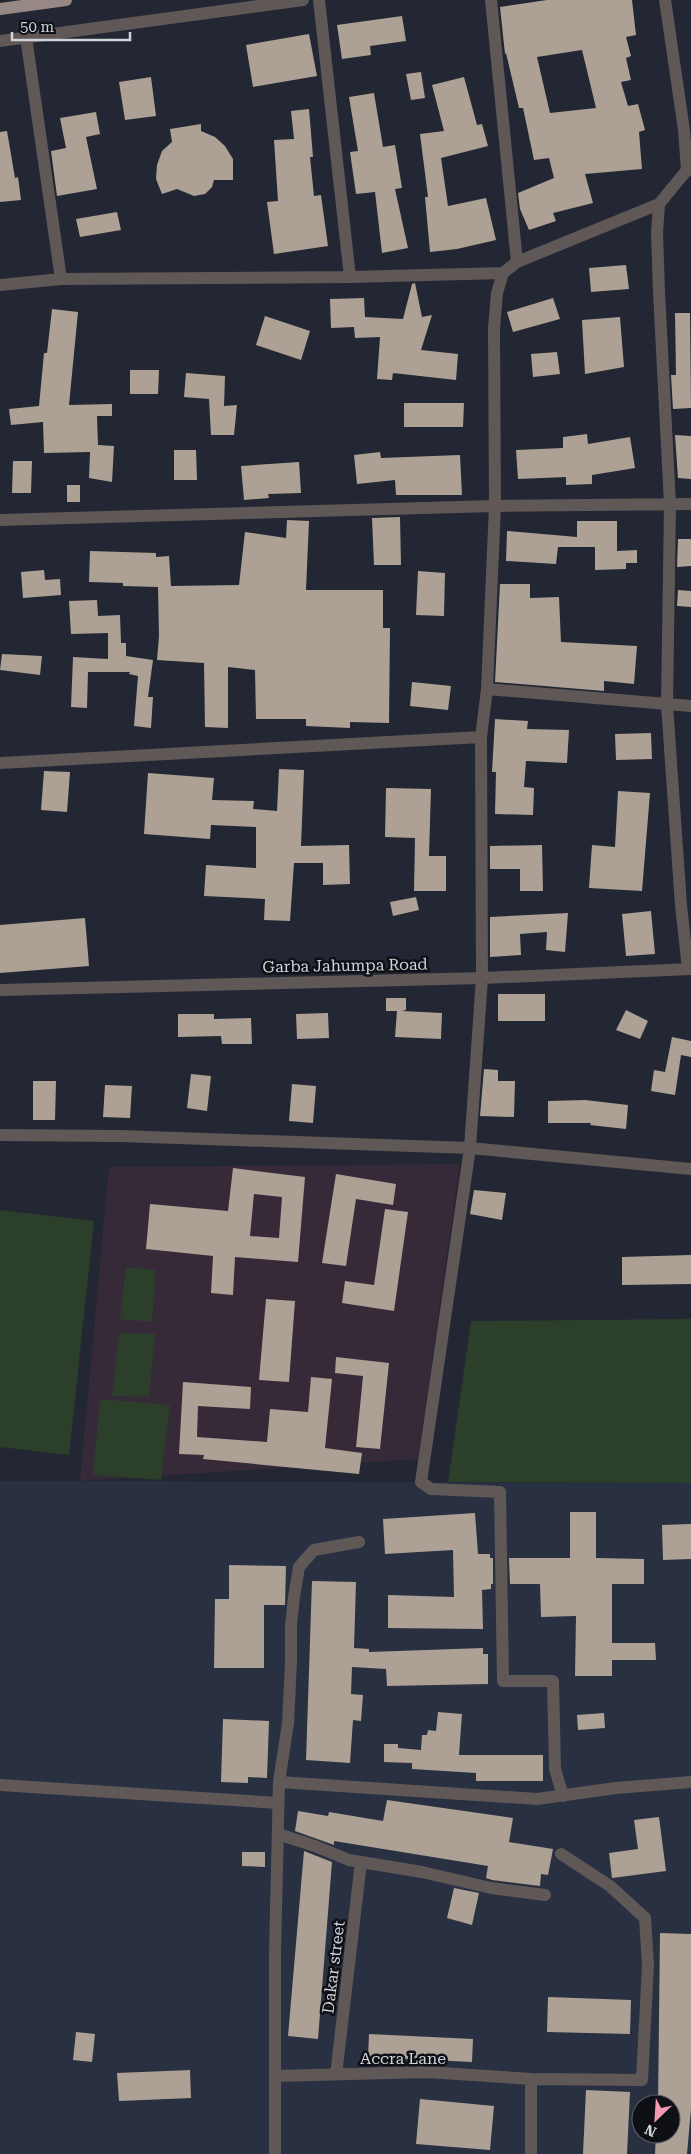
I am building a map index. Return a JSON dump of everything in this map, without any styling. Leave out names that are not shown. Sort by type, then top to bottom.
[{"type":"main road","points":[[0,9],[66,0]]},
{"type":"street","points":[[0,41],[303,0]]},
{"type":"street","points":[[319,0],[350,277]]},
{"type":"street","points":[[491,0],[517,262]]},
{"type":"street","points":[[563,1796],[555,1769],[553,1681],[503,1681],[500,1492],[431,1488],[422,1482],[470,1148],[482,978],[481,737],[487,689],[495,506],[494,329],[497,293],[503,273],[517,262],[659,204],[689,170],[664,0]]},
{"type":"street","points":[[26,37],[60,279]]},
{"type":"street","points":[[659,204],[657,233],[659,292],[670,504],[667,705],[681,905],[689,969]]},
{"type":"street","points":[[0,286],[60,279],[350,277],[503,273]]},
{"type":"street","points":[[0,520],[495,506],[691,504]]},
{"type":"street","points":[[487,689],[691,706]]},
{"type":"street","points":[[0,763],[481,737]]},
{"type":"street","name":"Garba Jahumpa Road","points":[[0,990],[482,978],[689,969]]},
{"type":"street","points":[[0,1135],[129,1136],[470,1148],[691,1169]]},
{"type":"street","points":[[275,2154],[274,1953],[278,1803],[279,1782],[288,1722],[291,1626],[300,1568],[314,1550],[359,1542]]},
{"type":"street","points":[[279,1782],[537,1799],[616,1788],[691,1782]]},
{"type":"street","points":[[0,1785],[278,1803]]},
{"type":"street","points":[[278,1834],[349,1860],[422,1872],[491,1888],[545,1895]]},
{"type":"street","name":"Accra Lane","points":[[275,2076],[427,2072],[531,2078],[642,2080],[648,1965],[645,1918],[610,1886],[561,1854]]},
{"type":"street","name":"Dakar street","points":[[336,2075],[362,1862]]},
{"type":"street","points":[[531,2078],[531,2154]]},
{"type":"shaded area","points":[[460,1164],[418,1459],[80,1481],[109,1167]]},
{"type":"shaded area","points":[[0,1481],[691,1483],[691,2154],[0,2154]]},
{"type":"green space","points":[[0,1210],[94,1221],[69,1455],[0,1447]]},
{"type":"green space","points":[[126,1267],[156,1270],[152,1322],[120,1319]]},
{"type":"green space","points":[[691,1319],[691,1483],[448,1482],[471,1321]]},
{"type":"green space","points":[[119,1333],[155,1334],[149,1397],[112,1396]]},
{"type":"green space","points":[[100,1399],[170,1405],[161,1480],[93,1475]]},
{"type":"building","points":[[547,0],[632,0],[636,35],[626,37],[631,56],[626,58],[631,80],[621,82],[628,106],[638,104],[645,130],[639,132],[642,169],[585,174],[593,203],[553,213],[556,221],[529,230],[520,209],[518,193],[554,178],[549,158],[534,160],[523,108],[519,108],[505,54],[500,7]],"holes":[[[582,50],[596,108],[550,113],[537,57]]]},
{"type":"building","points":[[402,16],[406,41],[370,46],[371,55],[342,59],[337,25]]},
{"type":"building","points":[[309,34],[317,76],[253,87],[246,45]]},
{"type":"building","points":[[421,72],[425,98],[411,100],[406,74]]},
{"type":"building","points":[[151,77],[156,116],[125,120],[119,82]]},
{"type":"building","points":[[464,77],[477,125],[482,124],[488,146],[441,158],[448,206],[486,198],[496,240],[457,249],[430,252],[425,197],[428,197],[420,134],[444,131],[432,85]]},
{"type":"building","points":[[374,93],[383,147],[395,145],[402,188],[395,189],[408,248],[382,253],[375,192],[356,194],[350,152],[358,151],[349,97]]},
{"type":"building","points":[[309,109],[313,157],[310,157],[314,196],[321,195],[328,246],[274,254],[267,202],[278,201],[274,140],[294,139],[291,111]]},
{"type":"building","points":[[96,112],[100,134],[86,137],[97,189],[57,196],[51,151],[66,148],[60,118]]},
{"type":"building","points":[[201,124],[201,131],[215,137],[225,146],[233,159],[233,180],[214,180],[212,187],[205,194],[194,196],[177,189],[162,194],[156,179],[157,165],[162,151],[172,142],[170,129]]},
{"type":"building","points":[[7,131],[15,178],[18,177],[21,200],[0,202],[0,132]]},
{"type":"building","points":[[117,212],[121,230],[80,237],[76,219]]},
{"type":"building","points":[[626,265],[629,289],[591,292],[589,268]]},
{"type":"building","points":[[415,283],[422,317],[432,315],[421,350],[458,354],[456,380],[393,373],[392,380],[377,379],[380,337],[355,338],[354,327],[331,328],[330,299],[364,298],[365,317],[403,319],[412,284]]},
{"type":"building","points":[[553,298],[560,319],[513,332],[507,312]]},
{"type":"building","points":[[52,309],[78,312],[69,405],[112,404],[112,416],[97,416],[98,445],[114,446],[112,482],[89,478],[90,452],[44,453],[43,422],[11,425],[9,409],[39,406],[44,353],[47,353]]},
{"type":"building","points":[[675,313],[690,313],[691,408],[673,409],[671,375],[676,375]]},
{"type":"building","points":[[265,316],[310,331],[301,360],[256,345]]},
{"type":"building","points":[[620,317],[624,367],[585,374],[582,320]]},
{"type":"building","points":[[557,352],[560,374],[533,377],[531,354]]},
{"type":"building","points":[[130,370],[159,370],[158,394],[130,394]]},
{"type":"building","points":[[186,373],[225,376],[224,406],[237,405],[234,435],[211,435],[209,399],[184,397]]},
{"type":"building","points":[[404,403],[464,403],[463,427],[404,427]]},
{"type":"building","points":[[587,434],[588,444],[630,437],[635,468],[592,475],[592,484],[566,485],[566,477],[518,479],[516,450],[563,448],[563,437]]},
{"type":"building","points":[[675,435],[691,436],[691,479],[678,478]]},
{"type":"building","points":[[174,450],[196,450],[197,480],[174,480]]},
{"type":"building","points":[[380,452],[381,458],[460,455],[462,495],[396,495],[395,480],[357,484],[354,455]]},
{"type":"building","points":[[13,461],[32,461],[31,493],[12,493]]},
{"type":"building","points":[[299,462],[301,493],[268,494],[269,498],[244,500],[241,466]]},
{"type":"building","points":[[67,485],[80,485],[80,502],[67,502]]},
{"type":"building","points":[[400,517],[401,565],[374,565],[372,518]]},
{"type":"building","points":[[287,520],[309,521],[306,590],[383,590],[383,628],[390,628],[389,723],[350,722],[350,728],[306,726],[306,719],[256,719],[255,670],[228,667],[228,728],[205,727],[204,663],[157,660],[159,636],[158,587],[123,586],[123,583],[89,582],[90,551],[156,553],[156,557],[169,556],[171,586],[239,585],[245,532],[286,538]]},
{"type":"building","points":[[577,521],[617,521],[617,551],[637,550],[637,563],[626,563],[626,569],[595,570],[595,547],[558,547],[556,564],[506,561],[507,531],[577,537]]},
{"type":"building","points":[[678,539],[691,539],[691,566],[677,567]]},
{"type":"building","points":[[44,570],[45,580],[60,579],[61,595],[23,598],[21,572]]},
{"type":"building","points":[[418,571],[445,573],[444,616],[416,615]]},
{"type":"building","points":[[500,584],[530,584],[530,598],[559,597],[561,642],[637,646],[634,684],[604,681],[604,691],[495,682]]},
{"type":"building","points":[[678,590],[691,591],[691,607],[677,606]]},
{"type":"building","points":[[97,600],[98,616],[120,615],[121,643],[126,643],[126,656],[153,660],[148,697],[153,697],[151,728],[134,726],[138,676],[129,674],[130,672],[88,672],[87,708],[71,707],[73,657],[108,659],[108,633],[71,634],[69,601]]},
{"type":"building","points":[[2,654],[42,656],[40,675],[0,670]]},
{"type":"building","points":[[412,682],[451,686],[448,710],[410,706]]},
{"type":"building","points":[[495,719],[528,721],[527,729],[569,730],[567,763],[526,761],[524,787],[534,788],[533,815],[495,814],[496,772],[492,772]]},
{"type":"building","points":[[651,733],[652,759],[616,760],[615,734]]},
{"type":"building","points":[[279,769],[304,770],[301,846],[349,845],[350,884],[323,885],[323,863],[294,863],[290,921],[264,920],[265,899],[204,896],[206,865],[256,868],[256,827],[211,825],[210,839],[144,834],[148,773],[214,778],[212,800],[254,801],[253,809],[277,811]]},
{"type":"building","points":[[44,771],[70,772],[67,812],[41,810]]},
{"type":"building","points":[[386,788],[431,789],[429,856],[446,856],[446,891],[414,891],[415,838],[385,837]]},
{"type":"building","points":[[618,791],[650,793],[642,891],[589,888],[592,845],[615,847]]},
{"type":"building","points":[[542,845],[543,891],[520,891],[520,869],[490,869],[490,846]]},
{"type":"building","points":[[416,897],[419,910],[393,916],[390,902]]},
{"type":"building","points":[[651,911],[655,954],[626,956],[622,914]]},
{"type":"building","points":[[568,913],[565,952],[546,950],[547,932],[520,934],[521,955],[490,957],[490,917]]},
{"type":"building","points":[[85,918],[89,966],[0,973],[0,925]]},
{"type":"building","points":[[498,994],[545,994],[545,1021],[498,1021]]},
{"type":"building","points":[[386,998],[406,998],[406,1010],[402,1011],[442,1013],[441,1039],[395,1037],[397,1011],[386,1011]]},
{"type":"building","points":[[626,1010],[648,1021],[640,1039],[616,1030]]},
{"type":"building","points":[[328,1013],[329,1038],[297,1039],[296,1014]]},
{"type":"building","points":[[178,1014],[214,1014],[214,1019],[251,1018],[252,1044],[222,1044],[221,1036],[178,1037]]},
{"type":"building","points":[[672,1037],[691,1041],[691,1057],[681,1055],[675,1095],[651,1091],[654,1070],[665,1072]]},
{"type":"building","points":[[484,1069],[498,1070],[498,1081],[515,1081],[514,1117],[480,1116]]},
{"type":"building","points":[[191,1074],[211,1076],[207,1111],[187,1108]]},
{"type":"building","points":[[33,1081],[56,1081],[55,1120],[33,1120]]},
{"type":"building","points":[[292,1084],[316,1086],[313,1123],[289,1121]]},
{"type":"building","points":[[105,1085],[132,1086],[130,1118],[103,1117]]},
{"type":"building","points":[[585,1100],[628,1105],[626,1129],[590,1125],[591,1123],[548,1123],[548,1101]]},
{"type":"building","points":[[233,1168],[305,1177],[298,1262],[235,1257],[233,1295],[211,1293],[213,1256],[146,1249],[150,1204],[228,1211]],"holes":[[[254,1194],[282,1197],[279,1238],[250,1236]]]},
{"type":"building","points":[[336,1174],[396,1184],[393,1205],[356,1199],[346,1266],[322,1263]]},
{"type":"building","points":[[474,1190],[506,1193],[502,1220],[470,1214]]},
{"type":"building","points":[[385,1209],[408,1212],[394,1311],[342,1303],[345,1281],[374,1285]]},
{"type":"building","points":[[691,1255],[691,1284],[622,1285],[622,1257]]},
{"type":"building","points":[[266,1299],[295,1301],[289,1382],[259,1380]]},
{"type":"building","points":[[336,1357],[389,1363],[380,1449],[356,1447],[363,1376],[335,1373]]},
{"type":"building","points":[[311,1377],[332,1379],[325,1448],[362,1453],[359,1474],[203,1459],[204,1455],[179,1454],[183,1382],[251,1387],[250,1409],[198,1406],[197,1437],[267,1442],[270,1409],[308,1412]]},
{"type":"building","points":[[570,1512],[596,1512],[596,1558],[644,1559],[644,1584],[612,1584],[612,1643],[655,1643],[656,1660],[612,1660],[612,1676],[575,1676],[576,1616],[541,1617],[540,1584],[510,1584],[509,1558],[570,1558]]},
{"type":"building","points":[[475,1513],[478,1554],[490,1554],[490,1558],[493,1558],[493,1584],[491,1584],[491,1589],[482,1590],[483,1629],[388,1628],[388,1595],[454,1597],[453,1550],[385,1554],[383,1519]]},
{"type":"building","points":[[691,1524],[691,1559],[663,1560],[662,1525]]},
{"type":"building","points":[[229,1565],[286,1566],[285,1605],[264,1605],[264,1668],[214,1668],[215,1599],[229,1599]]},
{"type":"building","points":[[312,1581],[356,1582],[354,1648],[369,1649],[369,1652],[483,1648],[483,1654],[488,1654],[488,1684],[387,1686],[386,1669],[352,1667],[351,1694],[363,1695],[361,1721],[353,1720],[350,1763],[306,1760]]},
{"type":"building","points":[[438,1712],[462,1714],[459,1755],[543,1755],[543,1781],[476,1781],[476,1773],[412,1769],[412,1763],[384,1762],[384,1744],[398,1744],[398,1748],[421,1750],[422,1735],[427,1735],[428,1730],[436,1731]]},
{"type":"building","points":[[604,1713],[605,1728],[578,1730],[577,1715]]},
{"type":"building","points":[[223,1719],[269,1721],[267,1778],[248,1777],[248,1783],[221,1782]]},
{"type":"building","points":[[387,1800],[513,1818],[509,1842],[553,1849],[548,1875],[541,1874],[540,1886],[492,1880],[486,1878],[488,1866],[334,1841],[334,1845],[295,1831],[298,1811],[328,1816],[329,1812],[383,1821]]},
{"type":"building","points":[[659,1817],[666,1871],[612,1878],[609,1853],[638,1849],[634,1820]]},
{"type":"building","points":[[304,1851],[332,1862],[318,2039],[288,2036]]},
{"type":"building","points":[[242,1852],[265,1852],[265,1867],[242,1866]]},
{"type":"building","points":[[454,1888],[479,1893],[472,1925],[447,1918]]},
{"type":"building","points":[[660,1933],[691,1934],[691,2109],[687,2154],[655,2154],[656,2144],[681,2144],[681,2094],[658,2094]]},
{"type":"building","points":[[548,1997],[631,2000],[630,2034],[547,2032]]},
{"type":"building","points":[[76,2032],[95,2034],[92,2062],[73,2060]]},
{"type":"building","points":[[369,2034],[473,2039],[472,2062],[368,2057]]},
{"type":"building","points":[[190,2070],[191,2098],[119,2101],[117,2073]]},
{"type":"building","points":[[586,2090],[630,2092],[627,2154],[583,2154]]},
{"type":"building","points":[[420,2099],[494,2106],[490,2150],[416,2144]]}]
